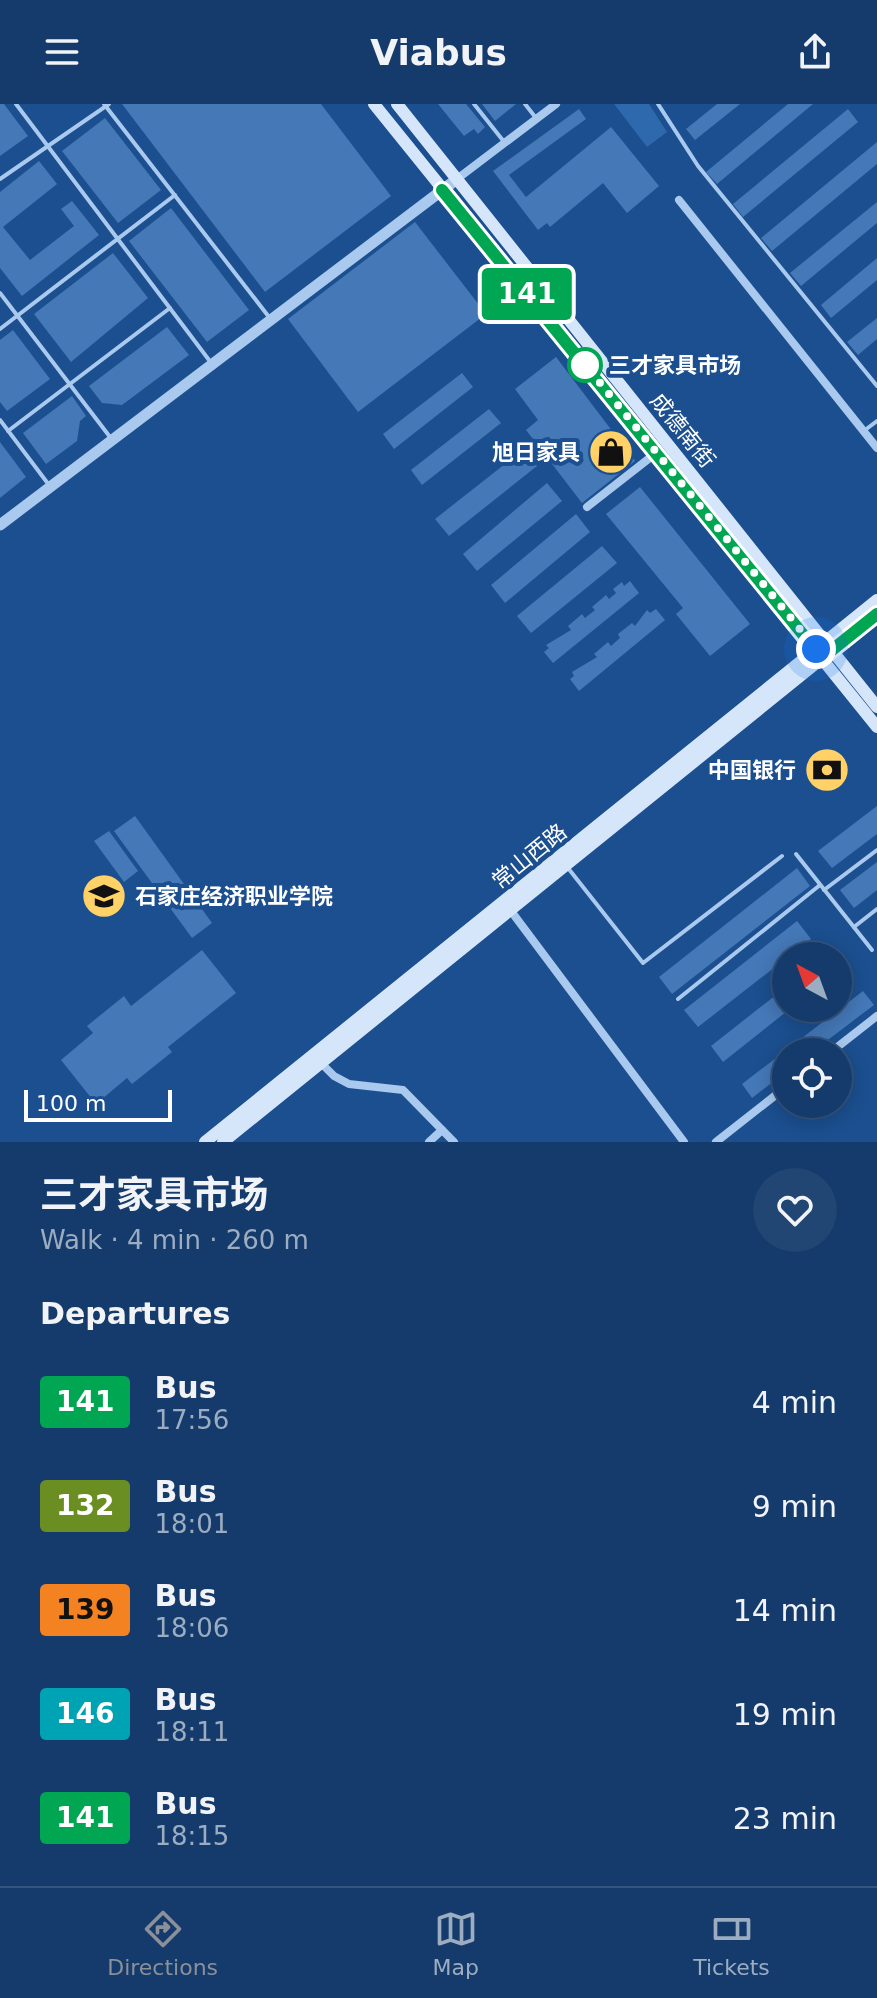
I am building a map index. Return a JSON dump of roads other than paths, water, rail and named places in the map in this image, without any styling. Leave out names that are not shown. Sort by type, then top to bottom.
[{"type":"main road","name":"成德南街","points":[[374,104],[656,453],[824,650],[877,707]]},
{"type":"main road","name":"成德南街","points":[[397,104],[824,650],[877,727]]},
{"type":"main road","name":"常山西路","points":[[223,1142],[566,866],[824,650],[877,600]]},
{"type":"main road","name":"常山西路","points":[[205,1142],[824,650],[877,614]]},
{"type":"street","points":[[0,525],[556,104]]},
{"type":"street","points":[[679,200],[877,448]]},
{"type":"street","points":[[587,507],[656,453]]},
{"type":"street","points":[[511,911],[684,1142]]},
{"type":"street","points":[[849,1038],[877,1016]]},
{"type":"street","points":[[321,1063],[334,1076],[349,1084],[403,1090],[454,1142]]},
{"type":"street","points":[[716,1142],[772,1098]]},
{"type":"street","points":[[429,1142],[442,1130]]},
{"type":"lane","points":[[16,104],[212,364]]},
{"type":"lane","points":[[474,104],[505,143]]},
{"type":"lane","points":[[525,104],[537,118]]},
{"type":"lane","points":[[658,104],[698,166],[877,386]]},
{"type":"lane","points":[[0,179],[106,105],[271,320]]},
{"type":"lane","points":[[0,329],[175,195]]},
{"type":"lane","points":[[0,293],[112,440]]},
{"type":"lane","points":[[8,431],[170,308]]},
{"type":"lane","points":[[0,420],[50,487]]},
{"type":"lane","points":[[863,431],[877,421]]},
{"type":"lane","points":[[678,999],[822,887],[877,850]]},
{"type":"lane","points":[[796,854],[872,950]]},
{"type":"lane","points":[[566,866],[643,963],[782,856]]},
{"type":"lane","points":[[853,927],[877,909]]},
{"type":"place","name":"三才家具市场","points":[[585,365]]},
{"type":"place","name":"旭日家具","points":[[611,452]]},
{"type":"place","name":"中国银行","points":[[827,770]]},
{"type":"place","name":"石家庄经济职业学院","points":[[104,896]]}]
